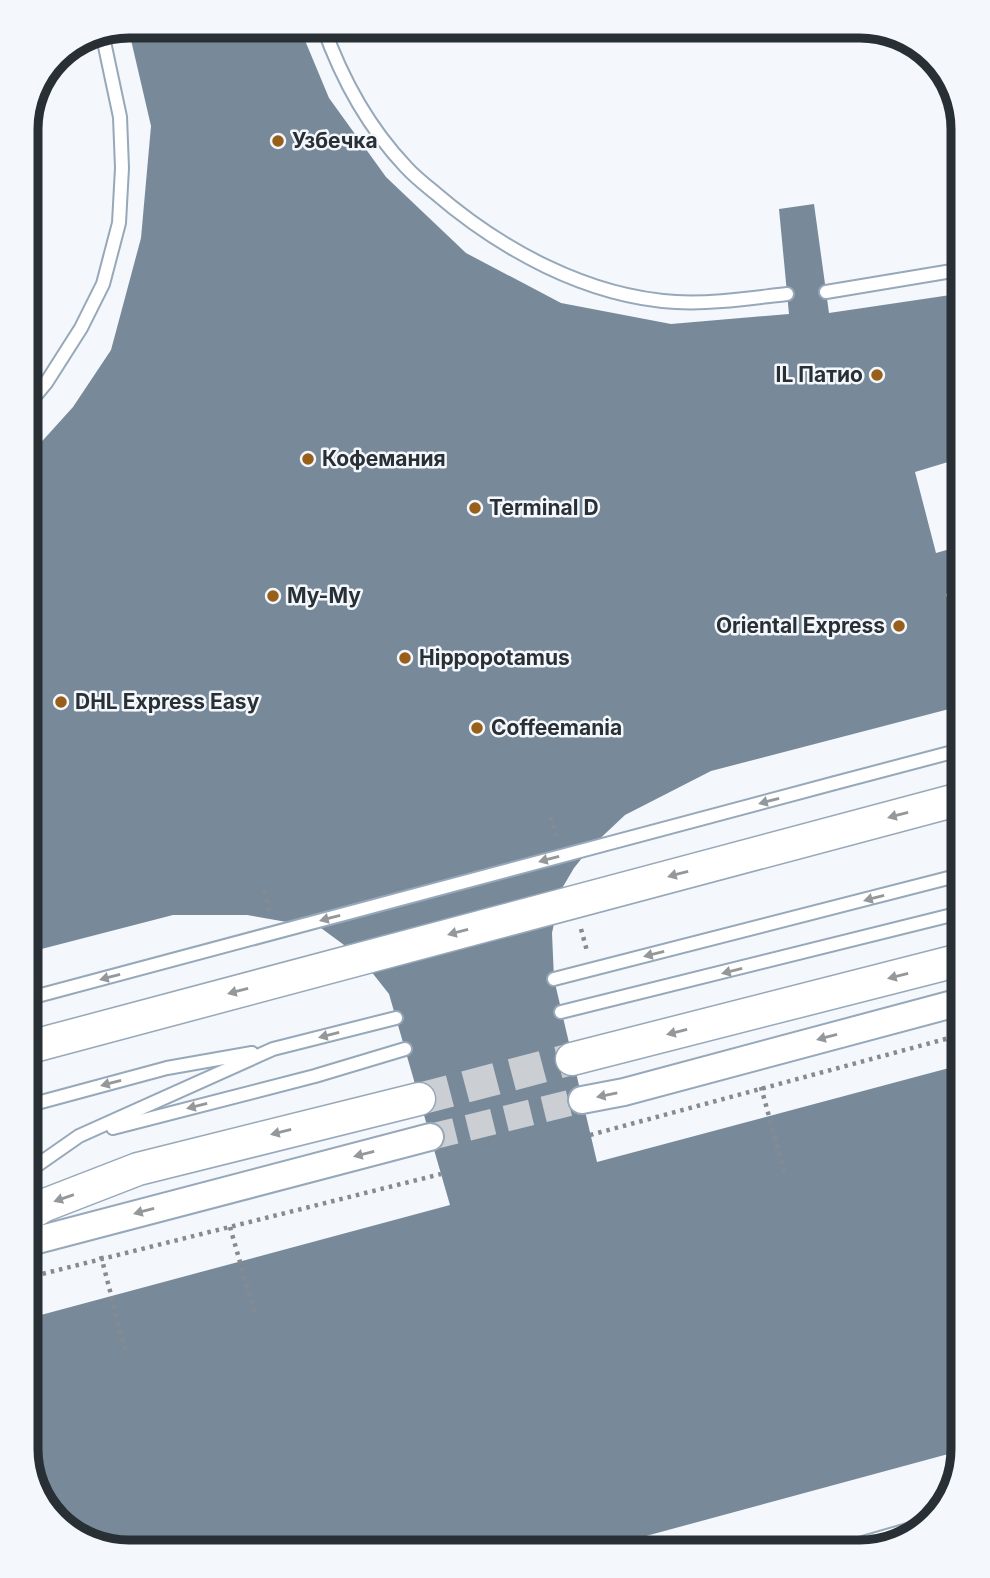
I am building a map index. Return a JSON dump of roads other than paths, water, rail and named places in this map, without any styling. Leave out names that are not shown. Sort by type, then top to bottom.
[{"type":"street","points":[[39,1045],[951,801]]},
{"type":"street","points":[[572,1059],[951,962]]},
{"type":"street","points":[[582,1100],[624,1092],[951,1004]]},
{"type":"street","points":[[39,1208],[138,1169],[419,1099]]},
{"type":"street","points":[[39,1240],[430,1137]]},
{"type":"lane","points":[[329,39],[353,94],[380,137],[407,169],[457,212],[496,238],[570,277],[613,292],[676,302],[725,301],[787,294]]},
{"type":"lane","points":[[39,391],[81,328],[103,284],[119,223],[122,168],[120,117],[104,42]]},
{"type":"lane","points":[[827,292],[951,270]]},
{"type":"lane","points":[[39,996],[951,752]]},
{"type":"lane","points":[[554,979],[951,877]]},
{"type":"lane","points":[[561,1012],[951,915]]},
{"type":"lane","points":[[39,1103],[167,1069],[274,1049],[396,1018]]},
{"type":"lane","points":[[39,1164],[79,1136],[274,1049]]},
{"type":"lane","points":[[79,1136],[314,1076],[405,1049]]},
{"type":"tunnel","points":[[419,1099],[572,1059]]},
{"type":"tunnel","points":[[430,1137],[582,1100]]},
{"type":"place","name":"Узбечка","points":[[278,141]]},
{"type":"place","name":"IL Патио","points":[[877,375]]},
{"type":"place","name":"Кофемания","points":[[308,459]]},
{"type":"place","name":"Terminal D","points":[[475,508]]},
{"type":"place","name":"Му-Му","points":[[273,596]]},
{"type":"place","name":"Oriental Express","points":[[899,626]]},
{"type":"place","name":"Hippopotamus","points":[[405,658]]},
{"type":"place","name":"DHL Express Easy","points":[[61,702]]},
{"type":"place","name":"Coffeemania","points":[[477,728]]}]
